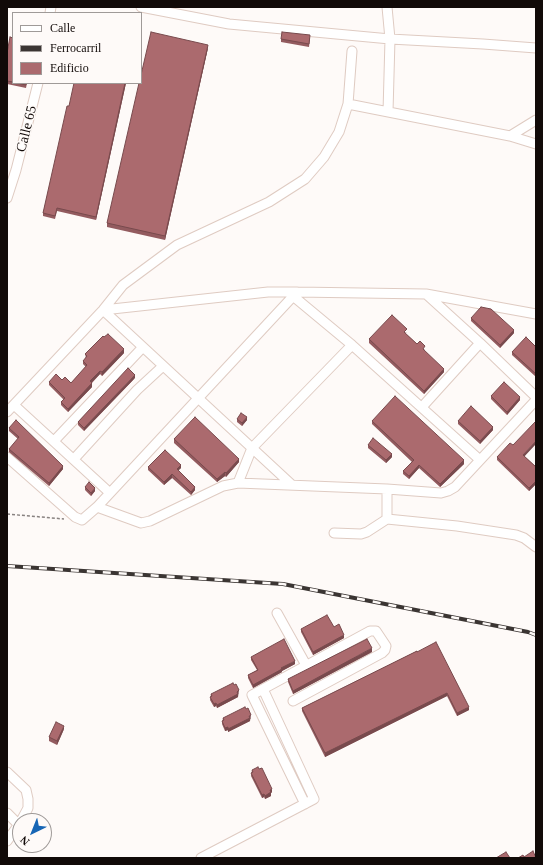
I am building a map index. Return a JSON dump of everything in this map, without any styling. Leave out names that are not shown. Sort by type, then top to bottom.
[{"type":"street","points":[[141,7],[229,24],[390,39],[536,48]]},
{"type":"street","points":[[387,7],[390,39],[388,112]]},
{"type":"street","points":[[7,412],[103,310],[123,285],[177,244],[268,202],[305,179],[324,157],[339,132],[348,104],[352,51]]},
{"type":"street","name":"Calle 65","points":[[7,198],[16,170],[38,84]]},
{"type":"street","points":[[348,104],[510,136],[536,144]]},
{"type":"street","points":[[510,136],[536,120]]},
{"type":"street","points":[[103,310],[268,292],[295,294],[426,294],[536,314]]},
{"type":"street","points":[[295,294],[480,460]]},
{"type":"street","points":[[7,457],[75,517],[82,520],[97,507],[295,294]]},
{"type":"street","points":[[426,294],[536,397]]},
{"type":"street","points":[[103,310],[292,485]]},
{"type":"street","points":[[422,407],[480,343]]},
{"type":"street","points":[[238,483],[252,448],[352,345]]},
{"type":"street","points":[[54,441],[143,347]]},
{"type":"street","points":[[74,459],[137,390],[163,366]]},
{"type":"street","points":[[97,507],[141,523],[150,521],[223,486],[238,483],[387,489],[441,493],[455,487],[536,400]]},
{"type":"street","points":[[14,404],[110,493]]},
{"type":"street","points":[[387,489],[387,519]]},
{"type":"street","points":[[334,533],[361,534],[387,519],[456,526],[516,535],[524,538],[536,547]]},
{"type":"street","points":[[277,613],[306,666]]},
{"type":"street","points":[[293,701],[382,653],[386,646],[376,631],[370,631],[252,694],[305,804]]},
{"type":"street","points":[[201,858],[314,799],[263,689]]},
{"type":"street","points":[[7,772],[26,790],[28,808],[25,813]]},
{"type":"path","points":[[7,514],[67,519]]},
{"type":"building","points":[[151,32],[208,45],[165,236],[107,223],[139,84],[142,84],[142,71]]},
{"type":"building","points":[[282,32],[310,35],[309,44],[281,39]]},
{"type":"building","points":[[10,37],[12,38],[12,82],[7,81],[7,53]]},
{"type":"building","points":[[74,84],[125,84],[96,217],[57,208],[55,216],[43,213],[67,106],[69,106]]},
{"type":"building","points":[[481,307],[491,309],[514,330],[500,345],[471,318]]},
{"type":"building","points":[[392,315],[407,329],[404,332],[417,344],[420,341],[425,346],[423,349],[444,369],[424,391],[369,339]]},
{"type":"building","points":[[108,334],[124,349],[102,372],[100,371],[90,381],[92,383],[68,409],[61,402],[65,398],[49,382],[56,374],[62,380],[65,377],[71,383],[87,365],[83,361],[87,356],[85,354],[103,336],[104,337]]},
{"type":"building","points":[[526,337],[536,347],[536,374],[512,352]]},
{"type":"building","points":[[128,368],[135,375],[84,428],[78,422]]},
{"type":"building","points":[[504,382],[520,397],[507,412],[491,396]]},
{"type":"building","points":[[395,396],[464,460],[440,484],[419,465],[409,476],[403,471],[414,460],[372,421]]},
{"type":"building","points":[[471,406],[493,427],[480,441],[458,421]]},
{"type":"building","points":[[241,413],[247,417],[242,423],[237,419]]},
{"type":"building","points":[[195,417],[239,459],[226,473],[225,472],[217,479],[174,439]]},
{"type":"building","points":[[16,420],[63,466],[49,483],[9,449],[19,437],[9,428]]},
{"type":"building","points":[[536,421],[536,441],[523,455],[536,467],[536,481],[529,488],[497,457],[510,443],[513,445]]},
{"type":"building","points":[[373,438],[392,454],[386,460],[368,445]]},
{"type":"building","points":[[165,450],[181,465],[177,469],[195,487],[191,492],[172,474],[164,482],[148,467]]},
{"type":"building","points":[[89,482],[95,488],[91,493],[85,487]]},
{"type":"building","points":[[327,615],[334,627],[339,624],[344,635],[313,652],[301,629]]},
{"type":"building","points":[[284,639],[295,661],[253,685],[248,675],[258,670],[251,657]]},
{"type":"building","points":[[367,639],[372,648],[293,691],[288,679]]},
{"type":"building","points":[[436,642],[469,707],[457,713],[447,693],[325,753],[302,708]]},
{"type":"building","points":[[233,683],[234,685],[236,684],[239,690],[237,692],[238,694],[217,705],[216,703],[214,704],[210,697],[212,696],[211,694]]},
{"type":"building","points":[[245,707],[246,709],[248,708],[251,715],[249,716],[250,718],[228,729],[228,727],[225,728],[222,721],[224,720],[223,718]]},
{"type":"building","points":[[56,722],[64,726],[57,741],[49,737]]},
{"type":"building","points":[[258,767],[259,769],[262,768],[272,789],[270,790],[271,792],[265,796],[264,794],[262,795],[251,773],[253,772],[252,770]]},
{"type":"building","points":[[533,851],[536,858],[518,858],[523,855],[524,857]]},
{"type":"building","points":[[506,852],[510,858],[496,858]]},
{"type":"railway","points":[[7,566],[283,584],[528,632],[536,635]]}]
